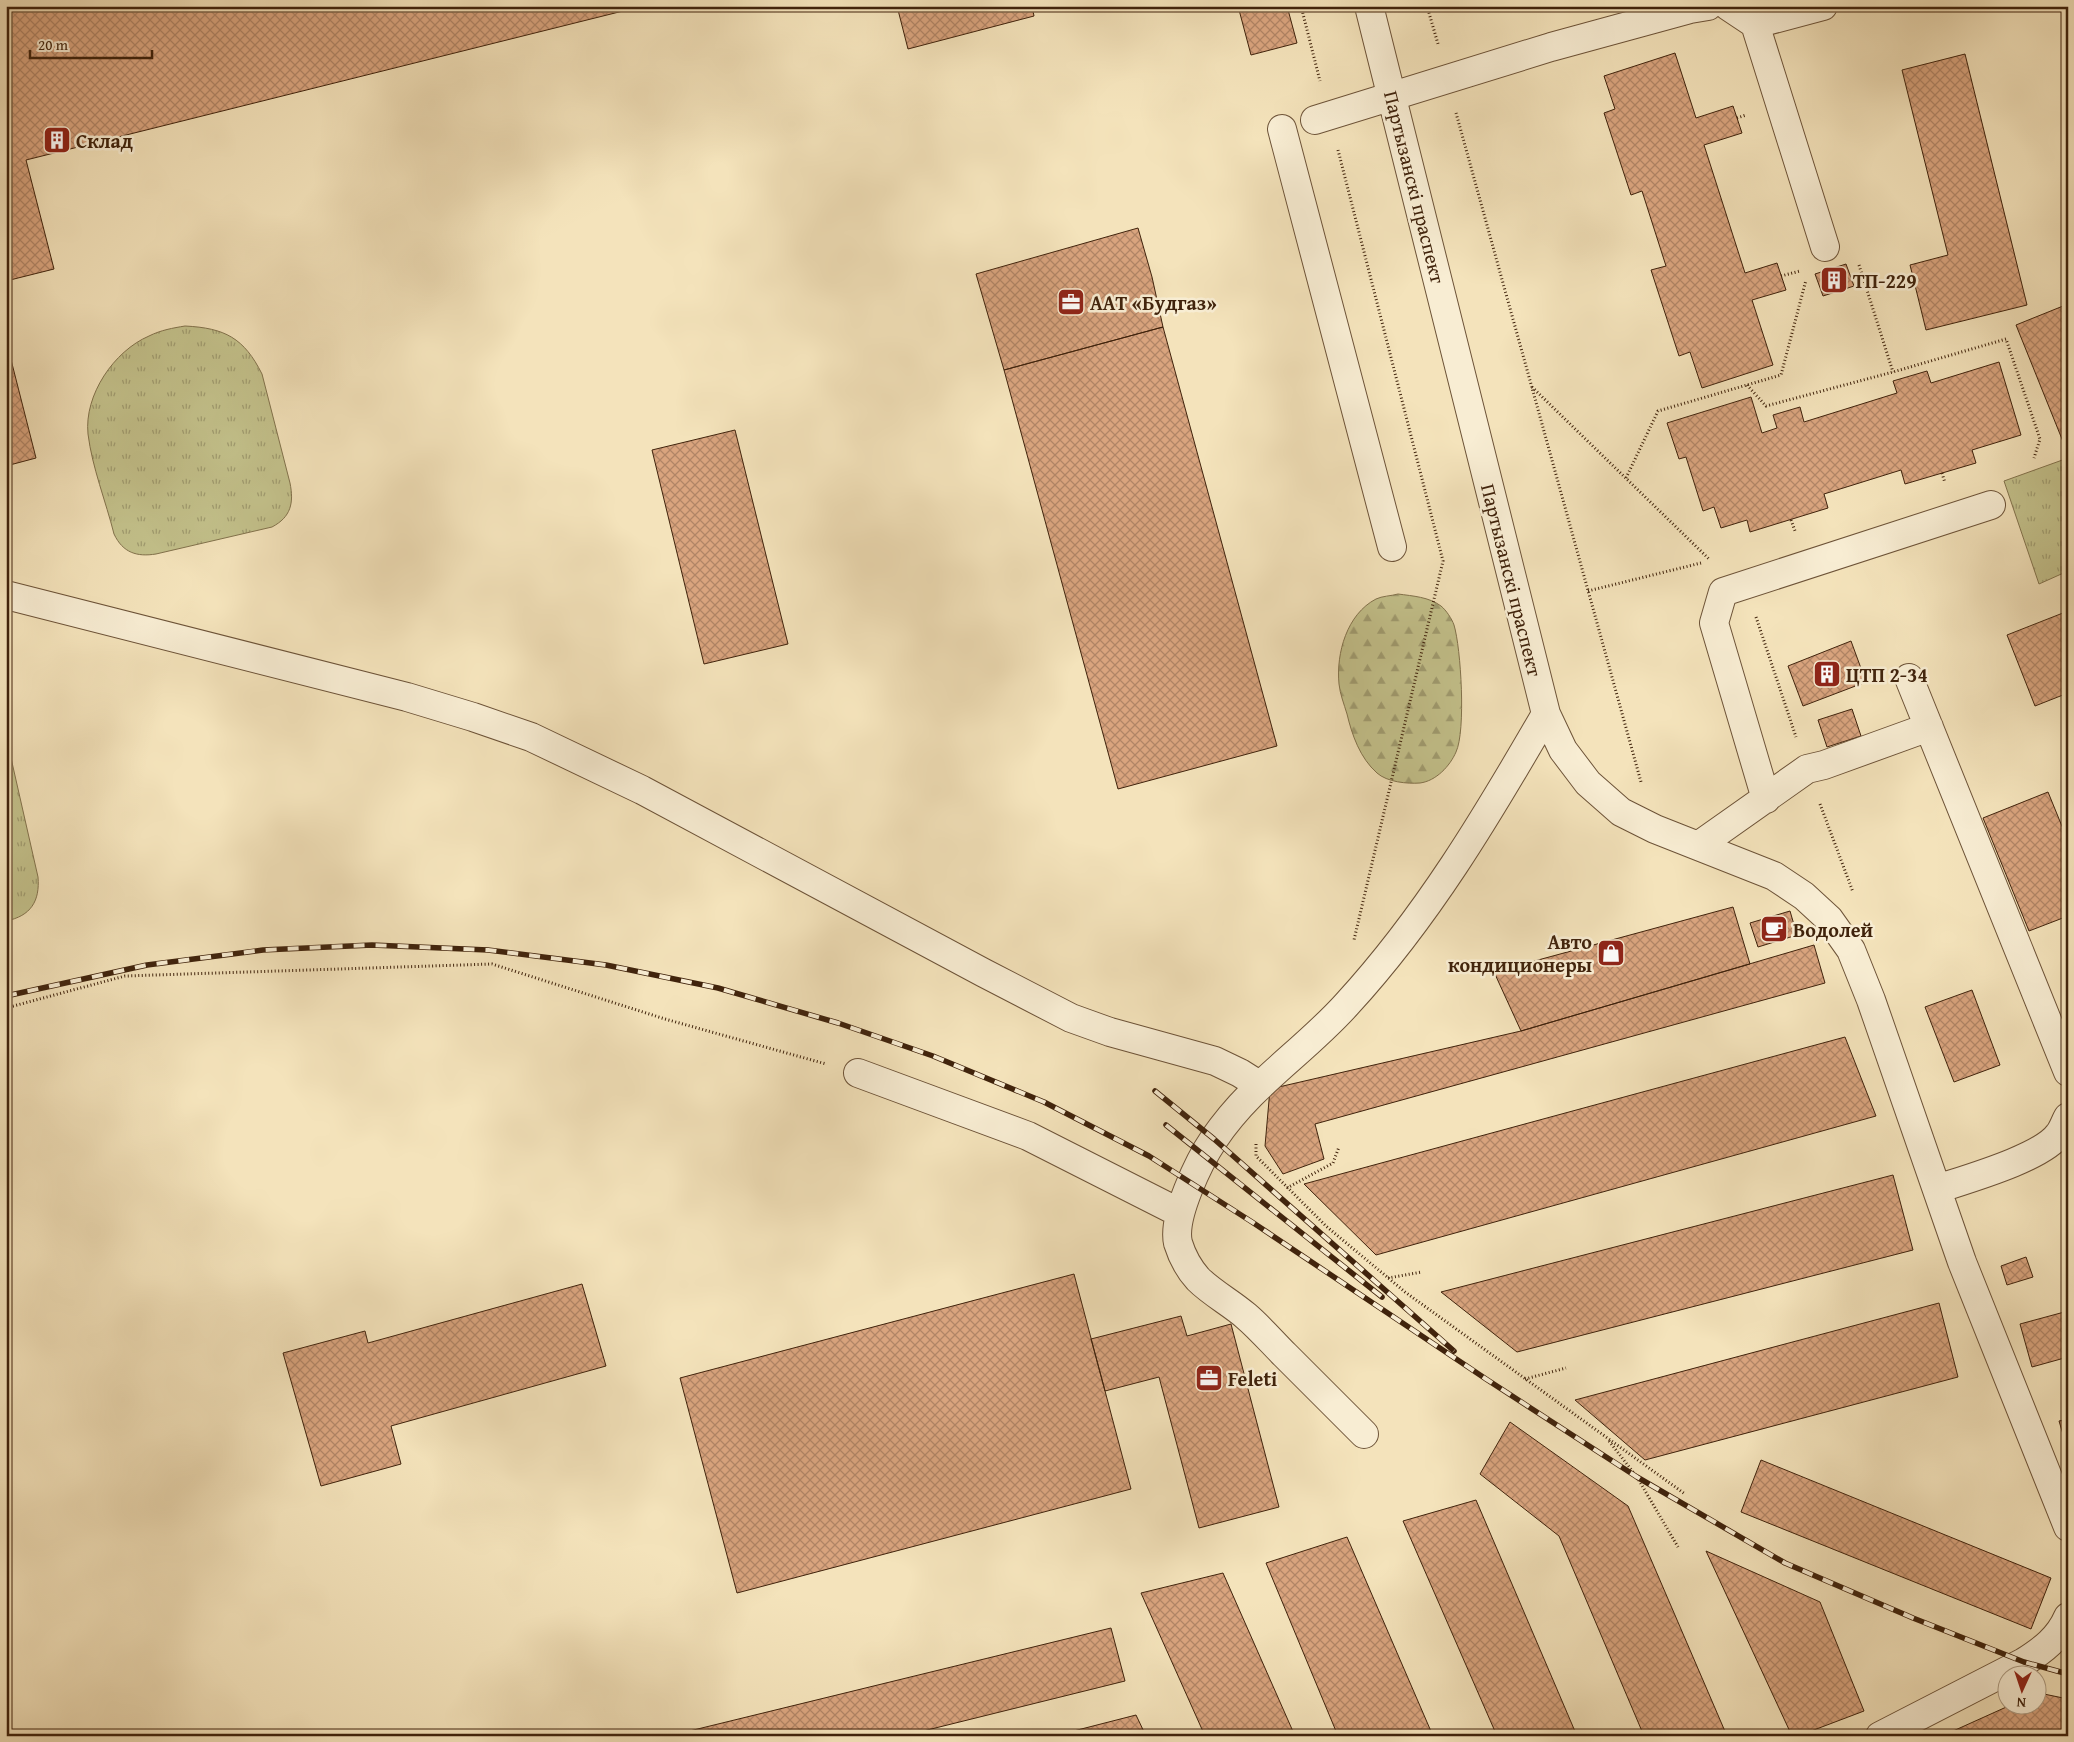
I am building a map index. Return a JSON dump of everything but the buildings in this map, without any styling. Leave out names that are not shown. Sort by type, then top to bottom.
[{"type":"street","name":"Партызанскі праспект","points":[[1369,6],[1546,714],[1563,750],[1588,783],[1621,812],[1654,829],[1774,876],[1804,896],[1829,919],[1851,950],[1871,1000],[1962,1262],[2068,1527]]},
{"type":"street","points":[[1322,117],[1551,47],[1690,9],[1708,6]]},
{"type":"street","points":[[1728,6],[1755,24],[1825,247]]},
{"type":"street","points":[[1755,24],[1823,6]]},
{"type":"street","points":[[1282,129],[1392,547]]},
{"type":"street","points":[[1766,799],[1714,622],[1723,592],[1991,504]]},
{"type":"street","points":[[6,594],[407,697],[531,737],[642,790],[984,974],[1071,1018],[1110,1032],[1215,1061],[1259,1085]]},
{"type":"street","points":[[1909,678],[2068,1072]]},
{"type":"street","points":[[1364,1434],[1246,1316],[1198,1278],[1184,1259],[1177,1240],[1180,1213],[1204,1155],[1228,1119],[1259,1085],[1346,1006],[1434,897],[1482,823],[1546,714]]},
{"type":"street","points":[[1698,846],[1807,769],[1824,766],[1928,727]]},
{"type":"street","points":[[858,1073],[1028,1136],[1180,1213]]},
{"type":"street","points":[[1937,1189],[2022,1159],[2043,1149],[2059,1134],[2068,1117]]},
{"type":"street","points":[[1880,1736],[2024,1662],[2046,1647],[2063,1628],[2068,1617]]},
{"type":"path","points":[[1301,6],[1322,117],[1443,560],[1353,946]]},
{"type":"path","points":[[1427,6],[1654,829]]},
{"type":"path","points":[[1859,265],[1893,372]]},
{"type":"path","points":[[1782,276],[1803,271]]},
{"type":"path","points":[[1626,478],[1658,411],[1781,375],[1806,280]]},
{"type":"path","points":[[1747,385],[1766,406],[2006,339],[2040,439],[2034,458]]},
{"type":"path","points":[[1942,473],[1946,486]]},
{"type":"path","points":[[1791,520],[1796,534]]},
{"type":"path","points":[[1588,591],[1712,561]]},
{"type":"path","points":[[6,1008],[125,976],[492,964],[665,1019],[858,1073]]},
{"type":"path","points":[[1256,1138],[1256,1156],[1326,1226],[1388,1278],[1685,1494]]},
{"type":"path","points":[[1287,1188],[1333,1163],[1338,1147]]},
{"type":"path","points":[[1388,1278],[1422,1272]]},
{"type":"path","points":[[1525,1379],[1566,1368]]},
{"type":"path","points":[[1607,1438],[1637,1477],[1678,1547]]},
{"type":"green space","points":[[185,326],[211,329],[232,337],[248,352],[262,374],[290,483],[292,497],[290,509],[283,519],[272,527],[156,554],[137,554],[122,546],[114,534],[90,446],[88,419],[91,404],[104,376],[124,352],[136,343],[154,334]]},
{"type":"green space","points":[[2068,458],[2068,571],[2039,584],[2004,481]]},
{"type":"green space","points":[[1398,594],[1426,599],[1443,608],[1454,625],[1459,652],[1462,709],[1456,752],[1442,772],[1426,782],[1420,783],[1403,783],[1392,780],[1381,776],[1371,767],[1361,753],[1354,738],[1339,684],[1339,660],[1345,635],[1351,624],[1366,606],[1376,599]]},
{"type":"green space","points":[[6,736],[38,877],[38,886],[35,900],[28,911],[15,919],[6,921]]},
{"type":"railway","points":[[6,996],[147,965],[263,950],[372,945],[488,950],[606,965],[718,988],[838,1023],[933,1056],[1044,1102],[1149,1156],[1637,1477],[1785,1563],[1913,1618],[2024,1662],[2068,1674]]},
{"type":"railway","points":[[1155,1091],[1214,1139],[1454,1351]]},
{"type":"railway","points":[[1166,1125],[1382,1297]]},
{"type":"place","name":"Склад","points":[[57,140]]},
{"type":"place","name":"ТП-229","points":[[1834,280]]},
{"type":"place","name":"ААТ «Будгаз»","points":[[1071,302]]},
{"type":"place","name":"ЦТП 2-34","points":[[1827,674]]},
{"type":"place","name":"Водолей","points":[[1774,929]]},
{"type":"place","name":"Авто кондиционеры","points":[[1611,953]]},
{"type":"place","name":"Feleti","points":[[1209,1378]]}]
